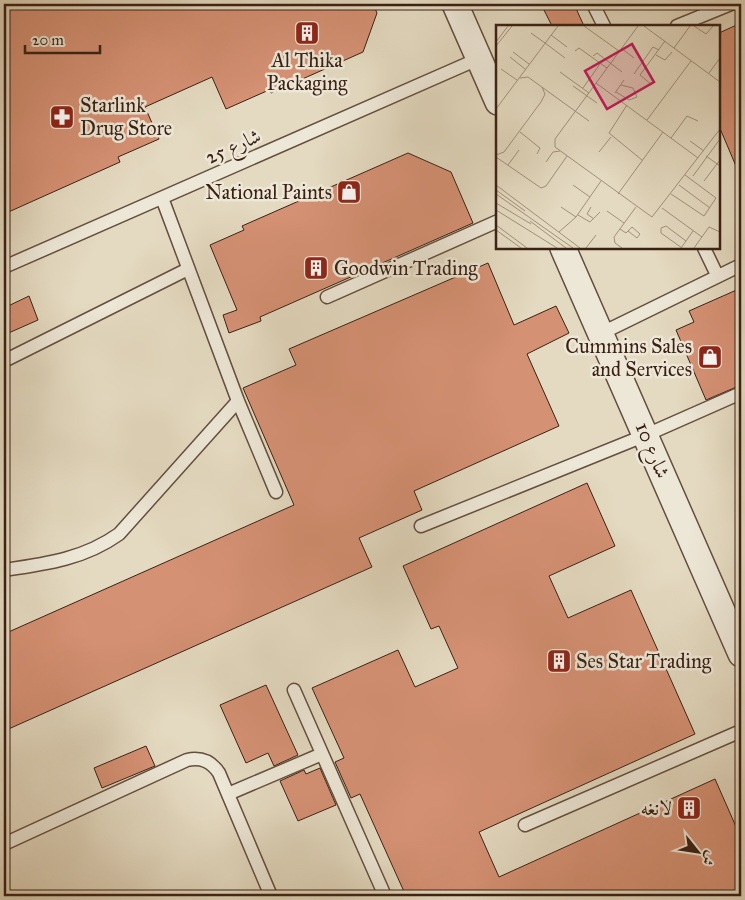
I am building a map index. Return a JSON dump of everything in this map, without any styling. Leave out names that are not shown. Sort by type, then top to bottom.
[{"type":"street","points":[[455,4],[496,98]]},
{"type":"street","name":"شارع 10","points":[[563,249],[602,333],[741,654]]},
{"type":"lane","points":[[679,25],[731,4]]},
{"type":"lane","points":[[597,5],[604,25]]},
{"type":"lane","name":"شارع 25","points":[[4,267],[478,59]]},
{"type":"lane","points":[[162,198],[238,401],[276,492]]},
{"type":"lane","points":[[327,297],[496,222]]},
{"type":"lane","points":[[704,249],[717,275]]},
{"type":"lane","points":[[602,333],[717,275],[741,265]]},
{"type":"lane","points":[[4,361],[188,269]]},
{"type":"lane","points":[[421,526],[646,435],[741,393]]},
{"type":"lane","points":[[4,570],[71,558],[96,548],[119,534],[238,401]]},
{"type":"lane","points":[[294,690],[384,896]]},
{"type":"lane","points":[[525,825],[741,730]]},
{"type":"lane","points":[[228,794],[322,754]]},
{"type":"lane","points":[[4,844],[187,760],[202,759],[214,767],[228,794],[271,896]]},
{"type":"building","points":[[4,4],[373,4],[377,13],[363,52],[271,93],[269,90],[226,109],[212,77],[145,107],[159,139],[118,157],[120,162],[4,214]]},
{"type":"building","points":[[541,4],[574,4],[584,25],[552,25]]},
{"type":"building","points":[[741,23],[741,178],[720,128],[720,33]]},
{"type":"building","name":"Goodwin Trading","points":[[408,153],[451,172],[473,223],[260,317],[261,321],[229,333],[223,315],[237,310],[210,245],[244,230],[242,226]]},
{"type":"building","points":[[488,263],[514,325],[556,306],[569,333],[527,354],[559,426],[414,491],[422,510],[359,538],[372,567],[4,731],[4,634],[294,505],[243,388],[296,365],[289,349]]},
{"type":"building","points":[[741,288],[741,385],[706,400],[676,330],[694,322],[689,311]]},
{"type":"building","points":[[29,296],[38,320],[4,335],[4,308]]},
{"type":"building","points":[[587,483],[615,546],[549,576],[568,618],[631,590],[695,734],[479,832],[499,877],[715,779],[741,838],[741,896],[406,896],[360,794],[351,798],[335,762],[344,758],[312,688],[398,650],[415,687],[458,668],[439,626],[431,629],[403,566]]},
{"type":"building","points":[[266,685],[298,755],[274,766],[268,753],[246,763],[220,705]]},
{"type":"building","points":[[146,746],[155,766],[102,788],[94,768]]},
{"type":"building","points":[[320,768],[336,805],[298,821],[280,781],[304,770],[306,774]]},
{"type":"place","name":"Al Thika Packaging","points":[[307,33]]},
{"type":"place","name":"Starlink Drug Store","points":[[62,117]]},
{"type":"place","name":"National Paints","points":[[349,192]]},
{"type":"place","name":"Goodwin Trading","points":[[316,268]]},
{"type":"place","name":"Cummins Sales and Services","points":[[710,357]]},
{"type":"place","name":"Ses Star Trading","points":[[559,661]]},
{"type":"place","name":"لانغه","points":[[689,808]]}]
